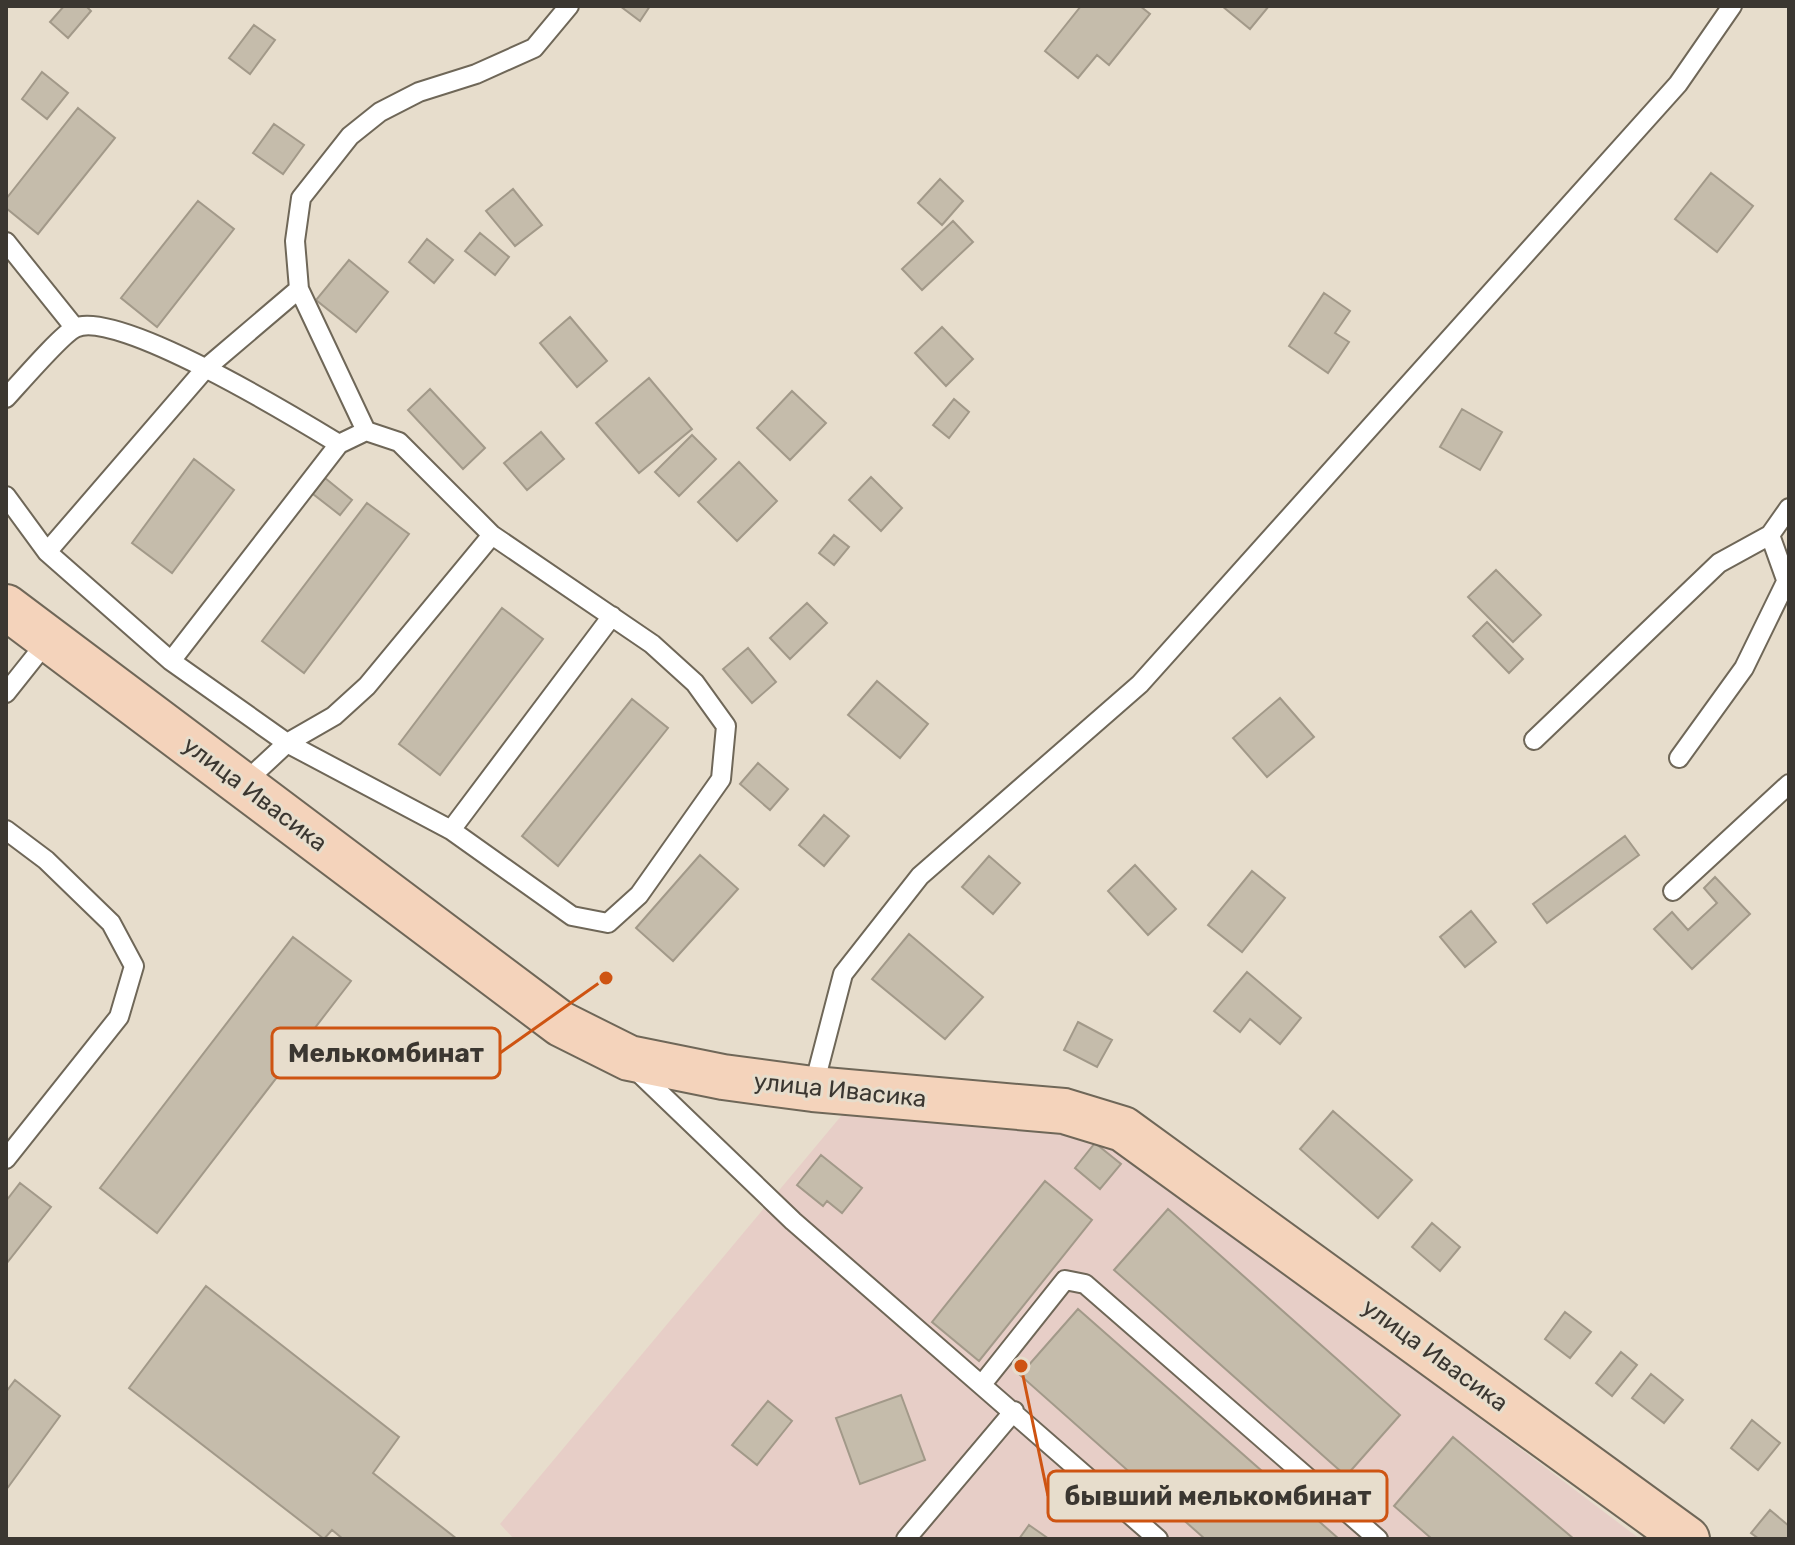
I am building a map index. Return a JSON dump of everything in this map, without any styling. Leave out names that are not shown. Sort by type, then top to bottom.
[{"type":"main road","name":"улица Ивасика","points":[[6,607],[561,1024],[629,1058],[723,1077],[813,1089],[1064,1111],[1123,1129],[1687,1539]]},
{"type":"lane","points":[[366,431],[299,289],[295,241],[301,198],[350,136],[380,112],[419,92],[476,74],[534,48],[569,6]]},
{"type":"lane","points":[[813,1089],[843,974],[920,876],[1140,684],[1678,84],[1732,6]]},
{"type":"lane","points":[[6,242],[75,328]]},
{"type":"lane","points":[[47,552],[205,369],[299,289]]},
{"type":"lane","points":[[6,398],[75,328],[100,325],[205,369],[339,444]]},
{"type":"lane","points":[[6,496],[47,552],[171,661],[287,743],[451,830],[572,916],[608,923],[639,895],[721,779],[726,726],[695,683],[652,644],[492,535],[399,442],[366,431],[339,444],[171,661]]},
{"type":"lane","points":[[1534,740],[1719,563],[1770,535],[1789,508]]},
{"type":"lane","points":[[243,784],[287,743],[334,716],[367,686],[492,535]]},
{"type":"lane","points":[[1679,758],[1744,668],[1787,586],[1770,535]]},
{"type":"lane","points":[[451,830],[612,616]]},
{"type":"lane","points":[[6,693],[49,639]]},
{"type":"lane","points":[[1673,891],[1789,784]]},
{"type":"lane","points":[[6,830],[46,860],[111,923],[134,966],[119,1017],[6,1159]]},
{"type":"lane","points":[[617,1052],[793,1221],[983,1383],[1158,1539]]},
{"type":"lane","points":[[983,1383],[1065,1280],[1085,1284],[1378,1539]]},
{"type":"lane","points":[[906,1539],[1014,1411]]},
{"type":"shaded area","points":[[847,1109],[1105,1136],[1640,1539],[514,1539],[500,1524]]},
{"type":"building","points":[[64,6],[86,6],[91,11],[68,38],[50,22]]},
{"type":"building","points":[[620,6],[650,6],[640,21]]},
{"type":"building","points":[[1081,6],[1140,6],[1150,14],[1109,65],[1097,55],[1078,78],[1045,51]]},
{"type":"building","points":[[1222,6],[1269,6],[1250,29]]},
{"type":"building","points":[[254,25],[275,40],[250,74],[229,58]]},
{"type":"building","points":[[42,72],[68,93],[47,119],[22,99]]},
{"type":"building","points":[[78,108],[115,138],[38,234],[6,208],[6,199]]},
{"type":"building","points":[[274,124],[304,145],[283,174],[253,153]]},
{"type":"building","points":[[1711,173],[1753,206],[1717,252],[1675,219]]},
{"type":"building","points":[[940,179],[963,201],[942,225],[918,203]]},
{"type":"building","points":[[513,189],[542,225],[515,246],[486,211]]},
{"type":"building","points":[[198,201],[234,229],[157,327],[121,298]]},
{"type":"building","points":[[953,221],[973,242],[922,290],[902,269]]},
{"type":"building","points":[[480,233],[509,257],[495,275],[465,251]]},
{"type":"building","points":[[427,239],[453,260],[434,283],[409,262]]},
{"type":"building","points":[[349,260],[388,292],[356,332],[316,300]]},
{"type":"building","points":[[1324,293],[1350,311],[1335,333],[1349,342],[1328,373],[1289,346]]},
{"type":"building","points":[[570,317],[607,361],[577,387],[540,343]]},
{"type":"building","points":[[942,327],[973,359],[946,386],[915,353]]},
{"type":"building","points":[[649,378],[692,429],[639,473],[596,423]]},
{"type":"building","points":[[430,389],[485,448],[463,469],[408,410]]},
{"type":"building","points":[[792,391],[826,423],[790,460],[757,428]]},
{"type":"building","points":[[954,399],[969,412],[949,438],[933,425]]},
{"type":"building","points":[[1462,409],[1502,432],[1480,470],[1440,447]]},
{"type":"building","points":[[541,432],[564,459],[527,490],[504,463]]},
{"type":"building","points":[[692,435],[716,459],[679,496],[655,472]]},
{"type":"building","points":[[194,459],[234,490],[172,573],[132,543]]},
{"type":"building","points":[[739,462],[777,501],[737,541],[698,502]]},
{"type":"building","points":[[871,477],[902,508],[881,531],[849,500]]},
{"type":"building","points":[[325,478],[352,500],[340,515],[313,494]]},
{"type":"building","points":[[367,503],[409,534],[304,673],[262,641]]},
{"type":"building","points":[[834,535],[849,547],[834,565],[819,553]]},
{"type":"building","points":[[1496,570],[1541,615],[1513,642],[1468,597]]},
{"type":"building","points":[[807,603],[827,623],[790,659],[770,638]]},
{"type":"building","points":[[502,608],[543,639],[440,775],[399,744]]},
{"type":"building","points":[[1487,622],[1523,659],[1509,673],[1473,636]]},
{"type":"building","points":[[748,648],[776,682],[752,703],[723,669]]},
{"type":"building","points":[[877,681],[928,724],[900,758],[848,715]]},
{"type":"building","points":[[1280,698],[1314,737],[1267,777],[1233,738]]},
{"type":"building","points":[[632,699],[668,728],[558,866],[522,836]]},
{"type":"building","points":[[758,763],[788,789],[770,810],[740,784]]},
{"type":"building","points":[[824,815],[849,836],[824,866],[799,845]]},
{"type":"building","points":[[1625,836],[1639,855],[1547,923],[1533,904]]},
{"type":"building","points":[[700,855],[738,889],[673,961],[636,928]]},
{"type":"building","points":[[989,856],[1020,883],[993,914],[962,887]]},
{"type":"building","points":[[1135,865],[1176,909],[1148,935],[1108,891]]},
{"type":"building","points":[[1252,871],[1285,898],[1242,952],[1208,925]]},
{"type":"building","points":[[1715,877],[1750,914],[1692,969],[1654,929],[1672,912],[1688,930],[1717,903],[1704,888]]},
{"type":"building","points":[[1471,911],[1496,942],[1465,967],[1440,937]]},
{"type":"building","points":[[909,934],[983,997],[945,1039],[872,979]]},
{"type":"building","points":[[293,937],[351,981],[157,1233],[100,1188]]},
{"type":"building","points":[[1247,972],[1301,1018],[1280,1044],[1250,1019],[1240,1032],[1214,1011]]},
{"type":"building","points":[[1078,1022],[1112,1040],[1097,1067],[1064,1050]]},
{"type":"building","points":[[1333,1111],[1412,1180],[1378,1218],[1300,1149]]},
{"type":"building","points":[[1095,1143],[1121,1164],[1100,1189],[1075,1168]]},
{"type":"building","points":[[821,1155],[862,1188],[842,1213],[827,1201],[823,1206],[797,1185]]},
{"type":"building","points":[[1045,1181],[1092,1220],[979,1361],[932,1322]]},
{"type":"building","points":[[20,1183],[51,1207],[6,1264],[6,1201]]},
{"type":"building","points":[[1168,1209],[1400,1415],[1346,1476],[1114,1270]]},
{"type":"building","points":[[1432,1223],[1460,1247],[1440,1271],[1412,1247]]},
{"type":"building","points":[[206,1286],[399,1437],[373,1473],[457,1539],[343,1539],[332,1530],[324,1539],[129,1388]]},
{"type":"building","points":[[1078,1309],[1339,1539],[1205,1539],[1020,1375]]},
{"type":"building","points":[[1565,1312],[1591,1332],[1570,1358],[1545,1339]]},
{"type":"building","points":[[1621,1352],[1637,1365],[1612,1396],[1596,1383]]},
{"type":"building","points":[[1651,1374],[1683,1400],[1664,1423],[1632,1398]]},
{"type":"building","points":[[15,1380],[60,1416],[6,1490],[6,1392]]},
{"type":"building","points":[[901,1395],[925,1460],[860,1484],[836,1418]]},
{"type":"building","points":[[768,1401],[792,1421],[757,1465],[732,1445]]},
{"type":"building","points":[[1752,1420],[1780,1443],[1758,1470],[1731,1448]]},
{"type":"building","points":[[1453,1437],[1574,1539],[1432,1539],[1394,1506]]},
{"type":"building","points":[[1770,1510],[1789,1526],[1789,1539],[1759,1539],[1751,1533]]},
{"type":"building","points":[[1029,1525],[1049,1539],[1019,1539]]},
{"type":"place","name":"Мелькомбинат","points":[[606,978]]},
{"type":"place","name":"бывший мелькомбинат","points":[[1021,1366]]}]
